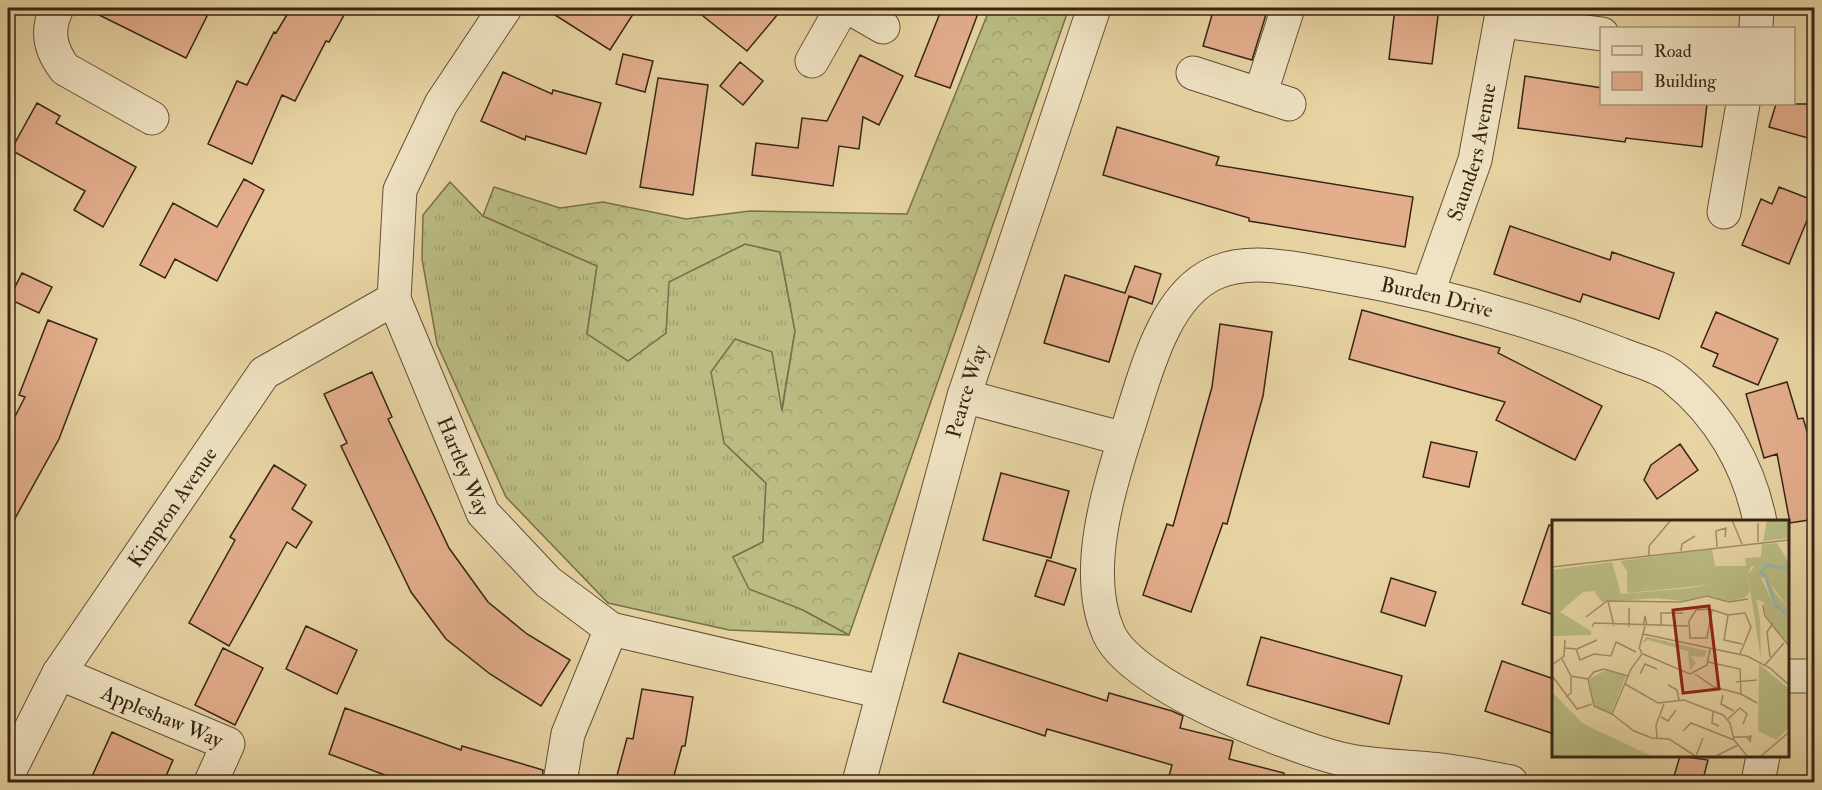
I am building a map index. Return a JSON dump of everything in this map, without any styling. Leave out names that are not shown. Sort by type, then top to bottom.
[{"type":"street","points":[[57,8],[51,20],[51,44],[56,58],[65,69],[152,118]]},
{"type":"street","name":"Hartley Way","points":[[505,8],[441,104],[400,190],[394,300],[483,513],[548,582],[611,629],[882,692]]},
{"type":"street","points":[[812,61],[842,8]]},
{"type":"street","points":[[850,8],[883,27]]},
{"type":"street","name":"Pearce Way","points":[[859,783],[964,396],[1094,8]]},
{"type":"street","points":[[1193,73],[1275,99],[1288,8]]},
{"type":"street","points":[[1756,27],[1757,8]]},
{"type":"street","points":[[1502,14],[1600,34]]},
{"type":"street","name":"Saunders Avenue","points":[[1428,292],[1475,160],[1502,14]]},
{"type":"street","points":[[1724,212],[1743,105]]},
{"type":"street","name":"Burden Drive","points":[[1511,783],[1444,771],[1340,759],[1256,728],[1181,694],[1134,665],[1110,638],[1099,603],[1101,531],[1124,439],[1155,351],[1174,308],[1186,293],[1216,272],[1248,266],[1269,266],[1428,292],[1546,325],[1671,375],[1720,422],[1755,495],[1760,520]]},
{"type":"street","name":"Kimpton Avenue","points":[[8,774],[59,673],[264,373],[394,300]]},
{"type":"street","points":[[964,396],[1124,439]]},
{"type":"street","points":[[560,783],[568,734],[611,629]]},
{"type":"street","name":"Appleshaw Way","points":[[59,673],[228,744],[210,783]]},
{"type":"street","points":[[1789,676],[1815,676]]},
{"type":"street","points":[[1758,783],[1763,757]]},
{"type":"green space","points":[[990,8],[1069,8],[849,635],[803,610],[749,589],[733,557],[763,542],[766,483],[724,443],[711,372],[735,339],[772,352],[782,411],[795,331],[780,252],[745,244],[669,282],[666,333],[628,361],[587,334],[597,266],[483,216],[494,187],[560,208],[603,202],[686,219],[750,211],[907,214]]},
{"type":"green space","points":[[450,182],[483,216],[597,266],[587,334],[666,333],[668,282],[745,244],[780,252],[795,331],[781,414],[724,443],[766,483],[763,542],[733,557],[803,610],[849,635],[729,630],[608,603],[506,497],[437,344],[422,259],[423,215]]},
{"type":"building","points":[[85,8],[211,8],[186,58]]},
{"type":"building","points":[[291,8],[348,8],[329,42],[326,41],[295,101],[282,95],[252,164],[208,144],[237,81],[247,85],[274,32],[276,33]]},
{"type":"building","points":[[544,8],[637,8],[610,50]]},
{"type":"building","points":[[693,8],[783,8],[747,51]]},
{"type":"building","points":[[942,8],[980,8],[950,88],[915,76]]},
{"type":"building","points":[[1214,8],[1268,8],[1252,60],[1203,46]]},
{"type":"building","points":[[1395,8],[1439,8],[1432,64],[1389,59]]},
{"type":"building","points":[[623,54],[653,61],[645,92],[616,84]]},
{"type":"building","points":[[860,55],[903,76],[879,125],[863,117],[859,149],[839,146],[833,186],[752,175],[756,143],[798,148],[802,118],[827,121]]},
{"type":"building","points":[[740,62],[763,81],[743,105],[720,86]]},
{"type":"building","points":[[503,72],[552,94],[553,90],[601,103],[586,154],[526,136],[525,140],[481,121]]},
{"type":"building","points":[[1525,76],[1600,88],[1600,105],[1707,105],[1702,147],[1626,138],[1625,142],[1518,128]]},
{"type":"building","points":[[658,78],[708,85],[693,195],[640,187]]},
{"type":"building","points":[[37,103],[60,116],[56,123],[136,167],[103,227],[74,210],[85,191],[11,150]]},
{"type":"building","points":[[1815,104],[1815,140],[1769,127],[1776,105]]},
{"type":"building","points":[[1117,127],[1219,157],[1216,165],[1413,197],[1405,247],[1249,221],[1249,218],[1103,175]]},
{"type":"building","points":[[244,179],[264,190],[217,281],[175,259],[165,278],[140,265],[173,203],[217,227]]},
{"type":"building","points":[[1779,187],[1815,201],[1789,264],[1742,245],[1761,199],[1772,204]]},
{"type":"building","points":[[1510,226],[1610,260],[1612,252],[1674,273],[1659,319],[1583,294],[1580,302],[1494,274]]},
{"type":"building","points":[[1135,266],[1161,274],[1152,304],[1129,296],[1109,362],[1044,343],[1065,275],[1125,293]]},
{"type":"building","points":[[22,273],[52,287],[39,313],[9,299]]},
{"type":"building","points":[[1362,310],[1500,348],[1498,353],[1602,406],[1575,460],[1496,420],[1505,402],[1349,359]]},
{"type":"building","points":[[1716,312],[1778,339],[1758,385],[1713,366],[1718,354],[1701,347]]},
{"type":"building","points":[[48,320],[97,339],[59,439],[8,531],[8,430],[25,397],[19,395]]},
{"type":"building","points":[[1220,324],[1272,332],[1263,396],[1227,524],[1223,523],[1191,612],[1143,595],[1167,524],[1173,526],[1212,387]]},
{"type":"building","points":[[372,372],[392,417],[388,419],[449,548],[488,602],[527,634],[570,660],[541,706],[490,674],[446,639],[411,592],[341,446],[347,443],[324,394]]},
{"type":"building","points":[[1787,382],[1798,419],[1803,418],[1815,457],[1815,519],[1790,523],[1777,454],[1764,458],[1746,394]]},
{"type":"building","points":[[1431,442],[1477,452],[1469,487],[1423,477]]},
{"type":"building","points":[[1680,444],[1698,470],[1657,499],[1644,480],[1651,465]]},
{"type":"building","points":[[274,465],[306,485],[292,509],[312,522],[296,548],[287,542],[229,646],[189,623],[235,540],[230,537]]},
{"type":"building","points":[[1001,473],[1069,491],[1051,558],[983,540]]},
{"type":"building","points":[[1549,525],[1552,526],[1552,614],[1522,604]]},
{"type":"building","points":[[1047,560],[1076,569],[1064,605],[1035,596]]},
{"type":"building","points":[[1391,578],[1436,592],[1425,626],[1381,612]]},
{"type":"building","points":[[306,626],[357,650],[337,694],[286,669]]},
{"type":"building","points":[[1261,637],[1402,676],[1389,724],[1247,685]]},
{"type":"building","points":[[223,648],[263,668],[235,725],[195,705]]},
{"type":"building","points":[[959,653],[1107,701],[1109,693],[1172,711],[1183,716],[1180,728],[1233,741],[1229,759],[1284,773],[1283,783],[1192,783],[1169,776],[1172,765],[1047,729],[1045,736],[943,702]]},
{"type":"building","points":[[1502,661],[1552,678],[1552,733],[1485,711]]},
{"type":"building","points":[[642,689],[693,697],[685,746],[682,746],[672,783],[615,783],[627,738],[633,739]]},
{"type":"building","points":[[345,708],[461,750],[462,746],[543,770],[542,783],[406,783],[329,754]]},
{"type":"building","points":[[112,732],[173,760],[163,783],[89,783]]},
{"type":"building","points":[[1680,757],[1708,760],[1702,783],[1672,783]]}]
